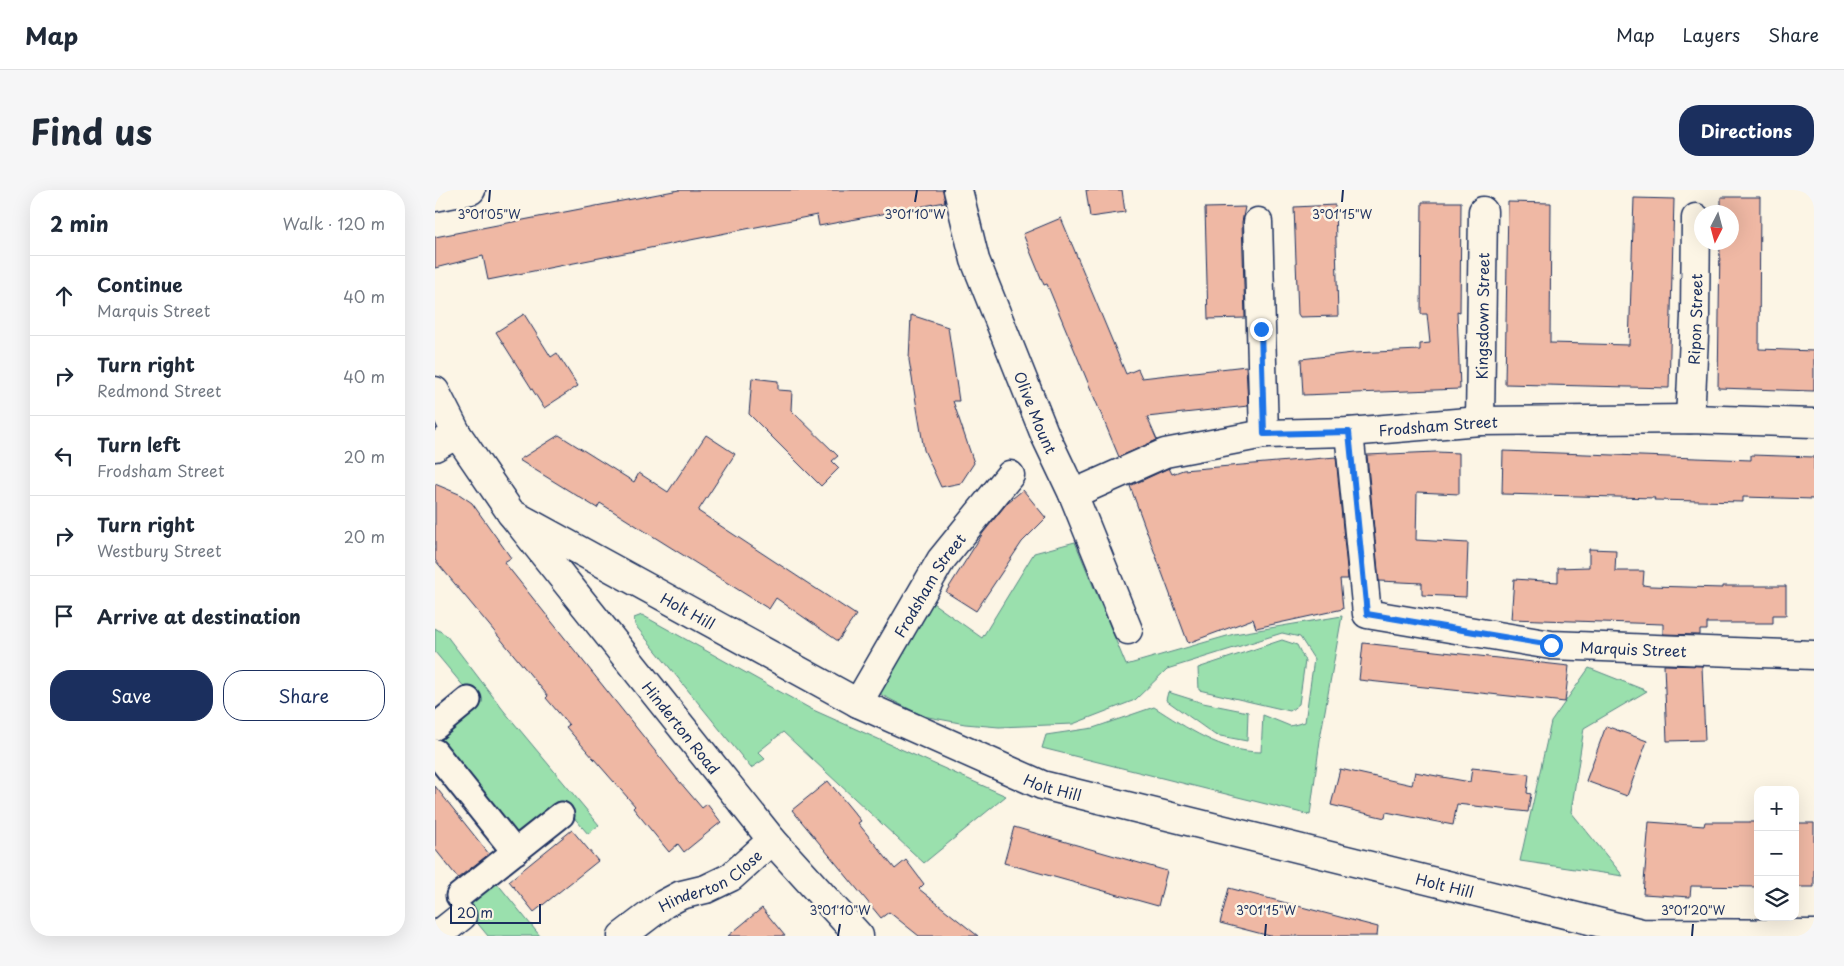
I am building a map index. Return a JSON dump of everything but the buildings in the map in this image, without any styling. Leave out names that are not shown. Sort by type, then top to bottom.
[{"type":"street","points":[[435,197],[471,190]]},
{"type":"street","name":"Olive Mount","points":[[957,190],[975,260],[1045,435],[1073,494],[1128,630]]},
{"type":"street","name":"Kingsdown Street","points":[[1480,422],[1483,211]]},
{"type":"street","points":[[1258,222],[1264,434]]},
{"type":"street","name":"Ripon Street","points":[[1690,419],[1695,316],[1696,250]]},
{"type":"street","name":"Hinderton Road","points":[[435,391],[446,440],[511,513],[772,840],[859,936]]},
{"type":"street","name":"Frodsham Street","points":[[1073,494],[1165,453],[1264,434],[1349,432],[1480,422],[1690,419],[1814,423]]},
{"type":"street","name":"Marquis Street","points":[[1349,432],[1367,614],[1551,645],[1814,655]]},
{"type":"street","name":"Frodsham Street","points":[[858,704],[941,560],[1010,475]]},
{"type":"street","name":"Holt Hill","points":[[511,513],[858,704],[1042,785],[1644,935],[1814,934]]},
{"type":"street","points":[[435,727],[469,700]]},
{"type":"street","points":[[435,752],[515,852]]},
{"type":"street","points":[[437,936],[461,906],[515,852],[561,815]]},
{"type":"street","name":"Hinderton Close","points":[[622,936],[664,904],[681,895],[706,889],[731,877],[772,840]]},
{"type":"green space","points":[[1075,542],[1126,665],[1234,634],[1342,616],[1321,733],[1310,815],[1042,748],[1046,735],[1093,728],[1154,707],[1218,743],[1246,751],[1261,752],[1263,715],[1290,726],[1305,722],[1314,659],[1300,637],[1282,633],[1167,669],[1135,700],[1073,724],[999,727],[965,724],[923,716],[874,691],[930,601],[982,638],[1034,553]]},
{"type":"green space","points":[[642,615],[811,709],[1006,796],[924,863],[783,732],[758,752],[765,759],[751,768],[635,625],[634,618]]},
{"type":"green space","points":[[435,628],[446,635],[504,711],[599,825],[588,834],[566,808],[515,847],[435,747],[435,733],[475,700],[435,652]]},
{"type":"green space","points":[[1282,640],[1297,645],[1305,661],[1299,704],[1290,711],[1199,690],[1198,668]]},
{"type":"green space","points":[[1589,668],[1647,691],[1584,728],[1571,812],[1623,876],[1520,861],[1551,722]]},
{"type":"green space","points":[[1168,692],[1203,703],[1248,712],[1247,741],[1215,735],[1166,700]]},
{"type":"green space","points":[[492,877],[540,936],[488,936],[460,902]]},
{"type":"route","points":[[1261,329],[1264,434],[1349,432],[1367,614],[1551,645]]}]
